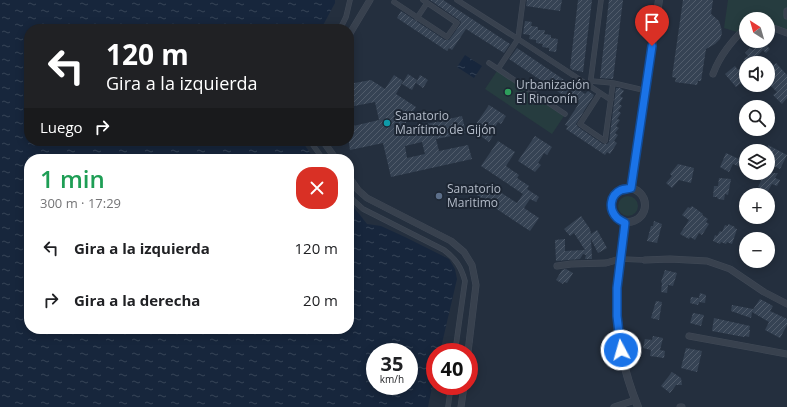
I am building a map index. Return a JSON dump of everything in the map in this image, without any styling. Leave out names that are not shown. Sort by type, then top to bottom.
[{"type":"street","points":[[342,24],[346,17],[350,0]]},
{"type":"street","points":[[354,27],[370,0]]},
{"type":"street","points":[[457,0],[611,100]]},
{"type":"street","points":[[498,69],[518,39],[523,0]]},
{"type":"street","points":[[590,86],[601,0]]},
{"type":"street","points":[[631,188],[659,0]]},
{"type":"street","points":[[394,2],[417,18],[447,37],[457,23],[425,1],[417,18]]},
{"type":"street","points":[[787,11],[787,16]]},
{"type":"street","points":[[775,29],[787,33]]},
{"type":"street","points":[[713,74],[726,48],[739,34]]},
{"type":"street","points":[[489,63],[565,114]]},
{"type":"street","points":[[591,81],[639,89]]},
{"type":"street","points":[[600,93],[580,124],[605,140],[613,84]]},
{"type":"street","points":[[354,184],[367,198],[452,241],[464,252],[472,265],[476,285],[469,343]]},
{"type":"street","points":[[631,188],[642,195],[645,201],[645,208],[643,215],[638,220],[625,223],[613,213],[611,206],[612,199],[616,193],[622,189],[631,188]]},
{"type":"street","points":[[354,201],[363,209],[444,250],[452,256],[462,270],[465,281],[456,343]]},
{"type":"street","points":[[625,223],[617,288],[617,316],[621,350],[629,384],[638,407]]},
{"type":"street","points":[[557,266],[571,264],[606,264],[620,259],[706,261],[730,269],[764,292],[787,304]]},
{"type":"street","points":[[689,336],[787,354]]},
{"type":"street","points":[[448,407],[449,395]]},
{"type":"street","points":[[461,407],[463,395]]},
{"type":"street","points":[[614,407],[635,400]]},
{"type":"green space","points":[[728,0],[787,0],[787,33],[775,29],[775,12],[739,12],[739,33],[724,28]]},
{"type":"green space","points":[[497,71],[564,116],[552,134],[485,89]]},
{"type":"green space","points":[[628,196],[635,199],[638,206],[635,213],[628,216],[621,213],[618,206],[621,199]]},
{"type":"water","points":[[0,0],[335,0],[335,3],[324,24],[24,24],[24,146],[305,146],[311,154],[24,154],[24,334],[354,334],[354,208],[367,224],[381,226],[449,259],[455,269],[457,279],[442,343],[426,343],[426,395],[430,395],[428,407],[0,407]]},
{"type":"water","points":[[465,55],[482,66],[474,78],[457,67]]},
{"type":"building","points":[[430,0],[443,0],[510,44],[504,53],[466,29],[452,50],[449,48],[447,51],[397,18],[401,11],[445,40],[449,40],[461,22]]},
{"type":"building","points":[[527,0],[562,0],[560,11],[526,6]]},
{"type":"building","points":[[578,0],[592,0],[583,72],[570,68]]},
{"type":"building","points":[[609,0],[623,0],[613,79],[600,78]]},
{"type":"building","points":[[683,0],[713,0],[711,14],[719,21],[722,33],[720,39],[715,44],[706,49],[701,81],[698,81],[697,85],[675,82],[676,78],[672,77]]},
{"type":"building","points":[[525,21],[532,22],[531,26],[538,27],[538,30],[545,30],[544,34],[551,35],[551,38],[558,39],[556,52],[549,51],[549,48],[542,47],[543,44],[536,43],[536,40],[529,39],[530,35],[523,34]]},
{"type":"building","points":[[517,48],[585,94],[588,91],[594,95],[576,124],[578,127],[603,144],[607,144],[609,142],[616,88],[620,88],[624,91],[620,96],[623,98],[619,104],[622,106],[618,111],[621,113],[617,119],[620,120],[616,126],[619,128],[615,133],[618,135],[614,141],[617,143],[610,154],[607,152],[605,155],[566,129],[568,126],[565,125],[578,105],[509,59]]},
{"type":"building","points":[[750,48],[753,50],[755,48],[770,49],[766,53],[763,50],[757,56],[748,56],[745,53]]},
{"type":"building","points":[[776,63],[787,75],[787,98],[782,104],[773,95],[777,92],[775,90]]},
{"type":"building","points":[[735,66],[738,70],[739,69],[739,85],[736,87],[725,74]]},
{"type":"building","points":[[408,74],[417,80],[412,90],[402,84]]},
{"type":"building","name":"Sanatorio Marítimo de Gijón","points":[[394,75],[403,81],[396,94],[416,107],[401,130],[462,116],[466,133],[436,139],[439,151],[468,145],[472,159],[391,177],[383,143],[350,150],[349,146],[354,146],[354,126],[379,120],[375,102],[354,106],[354,83],[371,80],[385,89]],"holes":[[[422,142],[425,154],[407,158],[405,146]]]},
{"type":"building","points":[[420,75],[428,80],[423,88],[416,83]]},
{"type":"building","name":"Sanatorio Marítimo de Gijón","points":[[489,105],[506,116],[501,124],[498,122],[492,132],[494,134],[489,142],[472,130]]},
{"type":"building","name":"Sanatorio Marítimo de Gijón","points":[[535,136],[552,147],[547,155],[544,153],[538,163],[541,165],[535,172],[518,161]]},
{"type":"building","points":[[498,141],[515,152],[506,166],[519,175],[517,178],[529,186],[527,189],[539,197],[536,202],[530,199],[524,208],[539,218],[530,231],[477,196],[486,183],[517,203],[523,194],[481,166]]},
{"type":"building","points":[[775,149],[787,155],[780,169],[775,166]]},
{"type":"building","points":[[726,153],[739,159],[738,166],[733,164],[729,172],[720,167]]},
{"type":"building","points":[[678,164],[694,168],[691,183],[679,180],[672,188],[666,183],[672,176],[670,174]]},
{"type":"building","points":[[719,178],[731,179],[728,195],[725,194],[724,200],[713,197],[714,186],[718,186]]},
{"type":"building","points":[[775,178],[780,180],[777,186],[772,184],[770,188],[758,187],[762,180],[775,180]]},
{"type":"building","points":[[692,206],[708,219],[706,222],[709,224],[702,235],[699,233],[695,240],[690,237],[689,239],[680,234],[689,220],[682,215],[688,207],[690,208]]},
{"type":"building","points":[[581,216],[590,229],[591,234],[597,230],[607,248],[598,253],[591,239],[592,259],[585,259],[586,255],[583,254],[580,259],[556,261],[555,240],[565,239],[565,251],[585,250],[574,233],[570,236],[564,229]]},
{"type":"building","points":[[654,221],[662,224],[657,243],[647,241]]},
{"type":"building","points":[[728,224],[737,229],[732,244],[721,242],[720,244],[713,241],[715,235],[717,236],[720,231],[722,232],[725,225],[728,226]]},
{"type":"building","points":[[566,269],[573,273],[567,283],[564,282],[563,284],[556,280],[562,270]]},
{"type":"building","points":[[665,270],[677,273],[673,286],[668,285],[667,293],[661,292],[661,282]]},
{"type":"building","points":[[700,293],[706,295],[705,303],[699,302],[698,305],[690,303],[691,297],[699,298]]},
{"type":"building","points":[[760,299],[773,306],[770,311],[787,319],[787,325],[780,338],[765,330],[769,322],[752,312],[751,318],[731,311],[732,305],[753,309],[752,311]]},
{"type":"building","points":[[656,301],[662,302],[659,320],[651,318]]},
{"type":"building","points":[[693,313],[704,315],[701,326],[690,323]]},
{"type":"building","points":[[714,318],[750,326],[749,337],[712,331]]},
{"type":"building","points":[[653,336],[663,338],[660,350],[665,351],[664,358],[650,356],[651,350],[643,348],[645,339],[652,340]]},
{"type":"building","points":[[686,348],[702,351],[697,372],[681,368]]},
{"type":"building","points":[[672,372],[681,378],[682,385],[676,385],[670,393],[661,386]]},
{"type":"place","name":"Urbanización El Rinconín","points":[[508,92]]},
{"type":"place","name":"Sanatorio Marítimo de Gijón","points":[[387,123]]},
{"type":"place","name":"Sanatorio Maritimo","points":[[439,196]]},
{"type":"route","points":[[621,350],[617,316],[617,288],[625,223],[613,213],[611,206],[612,199],[616,193],[622,189],[631,188],[652,46]]}]
